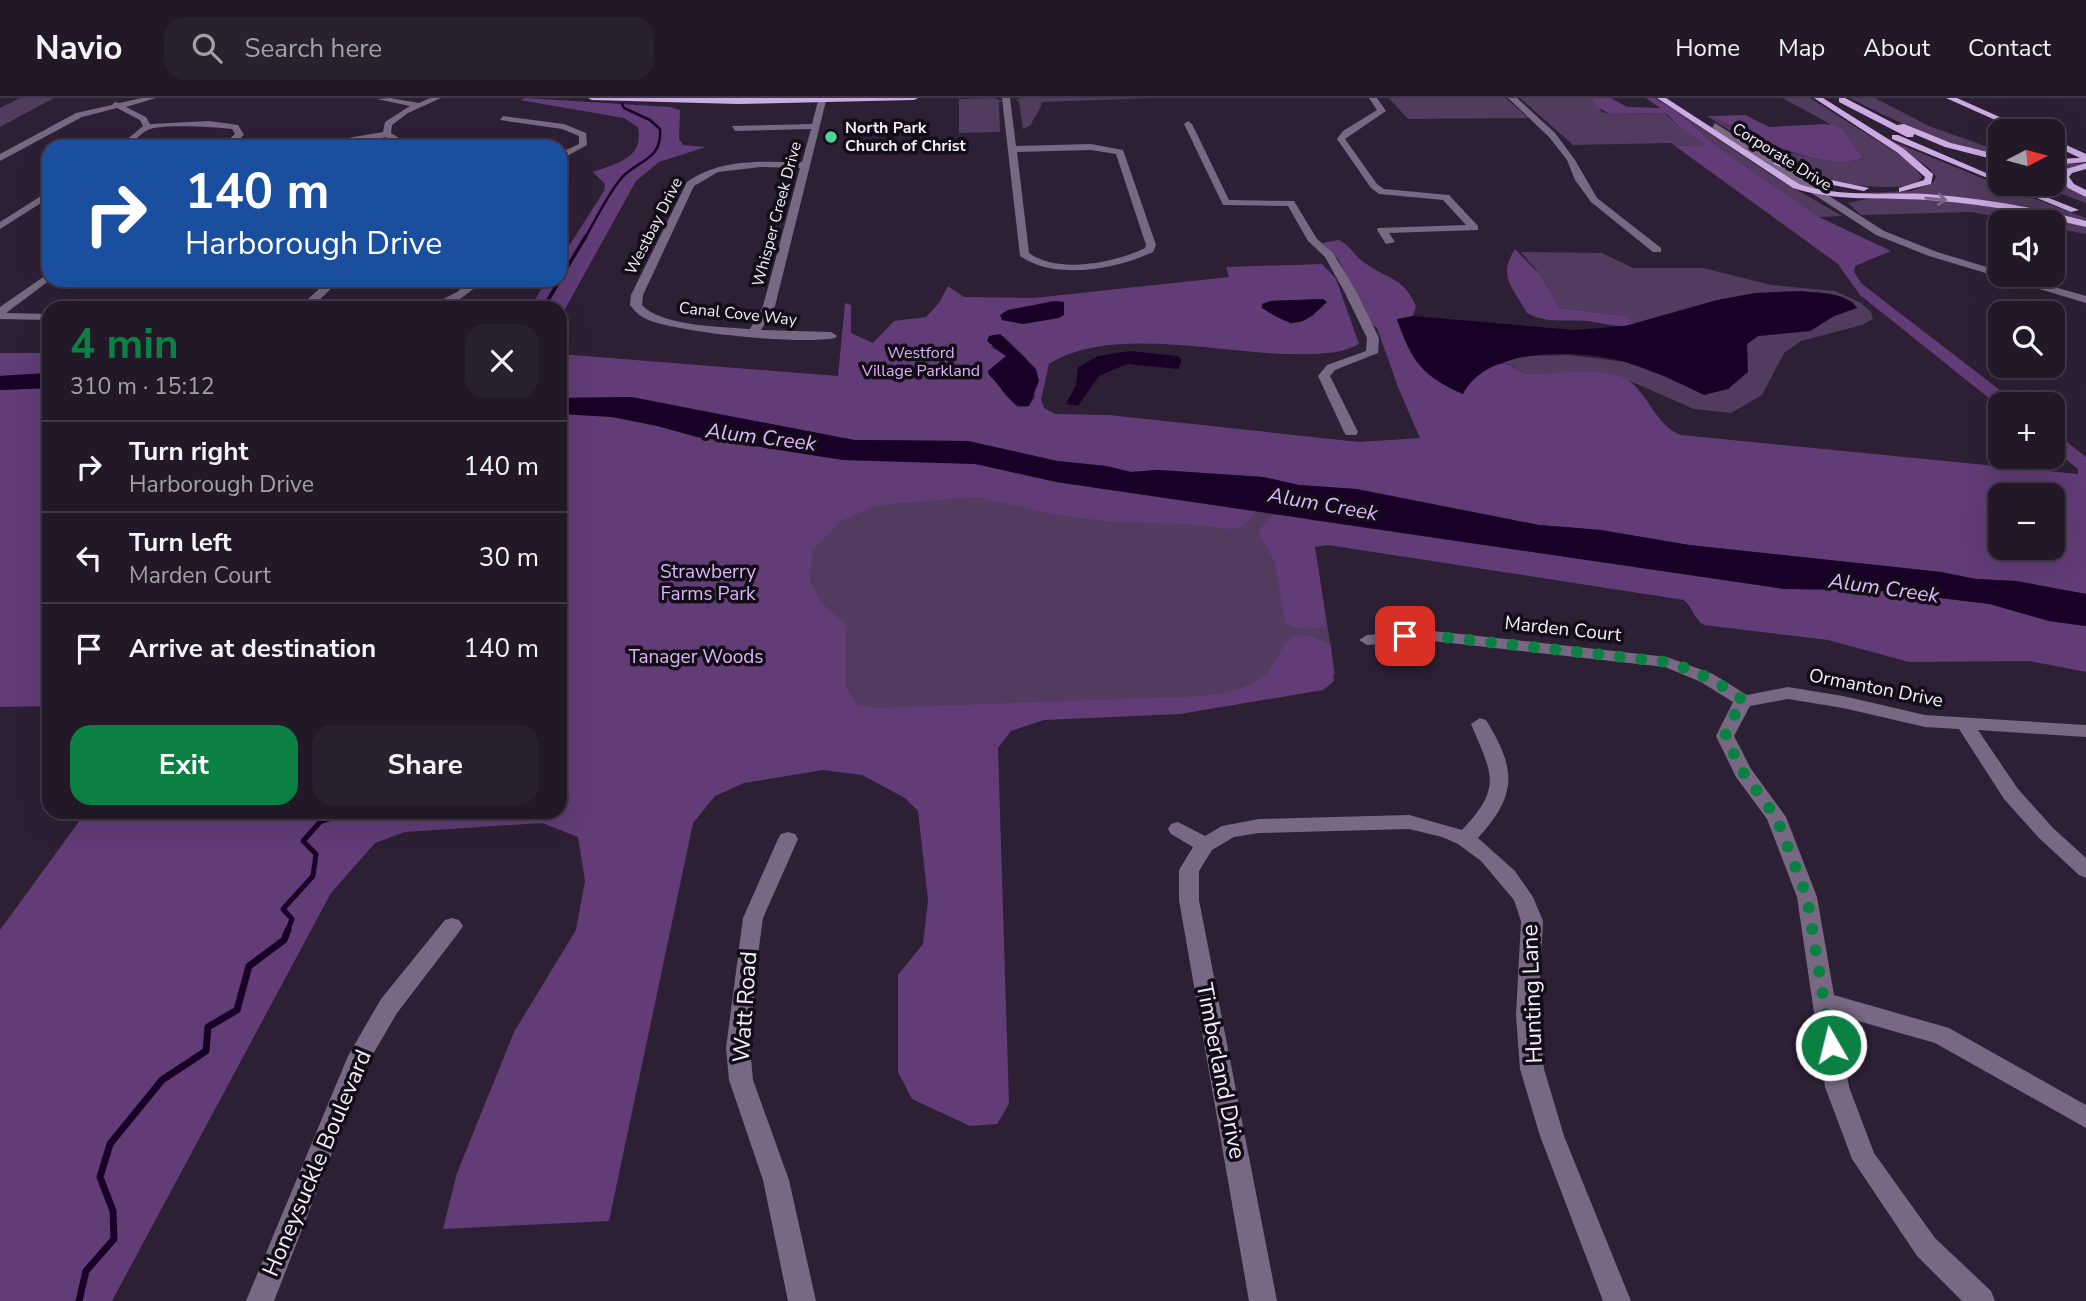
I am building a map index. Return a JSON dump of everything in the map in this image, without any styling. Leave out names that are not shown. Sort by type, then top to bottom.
[{"type":"main road","points":[[592,98],[676,102],[914,98]]},
{"type":"main road","name":"Corporate Drive","points":[[1661,98],[1796,186],[1820,197]]},
{"type":"main road","name":"Corporate Drive","points":[[1672,98],[1716,126]]},
{"type":"main road","points":[[1819,98],[1893,136],[1988,177]]},
{"type":"main road","points":[[1819,98],[1901,151],[1930,176],[1923,186],[1820,197]]},
{"type":"main road","points":[[1840,98],[1938,142],[1988,155]]},
{"type":"main road","points":[[1840,98],[1905,133],[1988,169]]},
{"type":"main road","points":[[1950,98],[1999,119]]},
{"type":"main road","points":[[1716,126],[1803,174],[1844,186],[1892,190]]},
{"type":"main road","points":[[2065,148],[2086,158]]},
{"type":"main road","points":[[2065,161],[2086,158]]},
{"type":"main road","points":[[2086,166],[2068,171],[2064,177],[2071,186],[2086,194]]},
{"type":"main road","points":[[2037,196],[2086,215]]},
{"type":"main road","points":[[2058,196],[2086,206]]},
{"type":"main road","points":[[1820,197],[1971,201],[2086,224]]},
{"type":"street","points":[[111,98],[143,119],[147,127]]},
{"type":"street","points":[[3,155],[79,115],[152,98]]},
{"type":"street","points":[[387,134],[388,124],[405,111],[438,98]]},
{"type":"street","points":[[1006,98],[1024,254],[1035,263],[1071,266],[1129,258],[1149,250],[1151,245],[1123,156],[1116,150],[1090,147],[1012,149]]},
{"type":"street","points":[[1373,98],[1382,111],[1346,133],[1341,139],[1374,186],[1388,194],[1435,195],[1450,199],[1474,228],[1382,230],[1390,242]]},
{"type":"street","points":[[1512,98],[1552,135],[1571,160],[1580,180],[1594,200],[1657,250]]},
{"type":"street","points":[[382,99],[419,105]]},
{"type":"street","name":"Whisper Creek Drive","points":[[754,331],[765,317],[822,101]]},
{"type":"street","points":[[503,118],[564,127],[583,135],[583,145],[567,154]]},
{"type":"street","points":[[131,140],[147,127],[209,124],[235,127],[240,135],[233,140]]},
{"type":"street","points":[[1188,124],[1226,202],[1291,203],[1312,241],[1329,255],[1350,291],[1373,338],[1372,353],[1361,359],[1333,366],[1325,370],[1324,376],[1351,432]]},
{"type":"street","points":[[735,128],[816,126]]},
{"type":"street","name":"Corporate Drive","points":[[1716,126],[1820,197],[1897,242],[1988,271]]},
{"type":"street","points":[[351,140],[387,134],[397,140]]},
{"type":"street","name":"Westbay Drive","points":[[644,314],[636,305],[637,295],[690,184],[699,175],[718,169],[807,165]]},
{"type":"street","points":[[0,226],[42,199]]},
{"type":"street","points":[[0,314],[42,281]]},
{"type":"street","points":[[312,301],[327,287]]},
{"type":"street","points":[[446,301],[469,287]]},
{"type":"street","name":"Corporate Drive","points":[[2042,287],[2086,300]]},
{"type":"street","points":[[0,314],[42,317]]},
{"type":"street","name":"Canal Cove Way","points":[[644,314],[676,324],[798,336],[831,336]]},
{"type":"street","name":"Marden Court","points":[[1367,640],[1424,635],[1667,662],[1695,670],[1744,701]]},
{"type":"street","name":"Ormanton Drive","points":[[1744,701],[1788,693],[1843,702],[1925,722],[2086,731]]},
{"type":"street","points":[[1744,701],[1738,707],[1725,736],[1743,772],[1776,817],[1807,897],[1837,1087],[1864,1159],[1926,1247],[1981,1301]]},
{"type":"street","points":[[1465,839],[1493,810],[1503,783],[1480,724]]},
{"type":"street","points":[[1965,725],[2011,794],[2046,833],[2086,870]]},
{"type":"street","name":"Hunting Lane","points":[[1205,845],[1229,831],[1259,826],[1391,821],[1429,826],[1465,839],[1508,876],[1523,897],[1532,921],[1527,1015],[1532,1069],[1552,1136],[1617,1301]]},
{"type":"street","points":[[1178,829],[1205,845]]},
{"type":"street","name":"Watt Road","points":[[788,839],[753,918],[745,969],[738,1048],[741,1080],[776,1180],[802,1301]]},
{"type":"street","name":"Timberland Drive","points":[[1205,845],[1189,870],[1189,901],[1263,1301]]},
{"type":"street","name":"Honeysuckle Boulevard","points":[[260,1301],[356,1063],[389,1006],[452,926]]},
{"type":"street","points":[[1825,1002],[1941,1035],[2086,1117]]},
{"type":"green space","points":[[20,98],[54,98],[0,127],[0,108]]},
{"type":"green space","points":[[525,98],[670,107],[680,110],[679,139],[683,145],[706,147],[659,162],[636,181],[567,305],[567,301],[534,301],[543,287],[567,287],[567,249],[604,191],[605,184],[593,172],[619,162],[633,153],[639,138],[638,127],[624,118],[520,100]]},
{"type":"green space","points":[[994,98],[1003,101],[999,102],[1000,132],[959,133],[959,99]]},
{"type":"green space","points":[[1150,98],[1042,102],[1031,125],[1023,129],[1019,102],[1016,100]]},
{"type":"green space","points":[[1389,98],[1506,98],[1528,118],[1408,119]]},
{"type":"green space","points":[[1520,98],[1591,98],[1602,112],[1610,114],[1665,113],[1680,128],[1707,145],[1573,145]]},
{"type":"green space","points":[[1591,98],[1611,98],[1627,107],[1660,108],[1646,98],[1655,98],[1676,111],[1714,144],[1819,217],[1891,251],[1855,266],[1854,272],[1862,284],[2002,392],[1988,392],[1988,397],[1860,295],[1838,264],[1675,146],[1706,145],[1680,128],[1666,113],[1610,114],[1597,107]]},
{"type":"green space","points":[[1783,98],[1810,98],[1908,160],[1922,177],[1911,185],[1896,187],[1862,186],[1838,181],[1792,165],[1707,116],[1712,116],[1764,143],[1805,156],[1825,160],[1863,159],[1848,139],[1838,131]]},
{"type":"green space","points":[[1850,98],[1875,98],[1929,126],[1988,147],[1988,154],[1923,132]]},
{"type":"green space","points":[[1676,111],[1773,176],[1842,216],[1819,217],[1714,144]]},
{"type":"green space","points":[[1745,115],[1769,127],[1825,124],[1836,126],[1843,130],[1863,158],[1848,162],[1808,157],[1764,142],[1712,116]]},
{"type":"green space","points":[[1885,138],[1988,181],[1988,196],[2028,196],[2065,210],[2032,210],[2008,205],[1840,194],[1911,191],[1933,183],[1936,177],[1929,168]]},
{"type":"green space","points":[[2086,163],[2065,170],[2065,164]]},
{"type":"green space","points":[[2065,184],[2086,196],[2086,203],[2065,195]]},
{"type":"green space","points":[[1898,198],[1976,204],[2007,210],[1988,210],[1988,215],[1971,212],[1861,215],[1848,203]]},
{"type":"green space","points":[[2065,210],[2086,218],[2086,221],[2065,217]]},
{"type":"green space","points":[[2065,221],[2086,225],[2086,234],[2065,230]]},
{"type":"green space","name":"Westford Village Parkland","points":[[1339,240],[1361,260],[1406,289],[1416,306],[1413,316],[1397,320],[1408,347],[1428,374],[1463,394],[1479,374],[1497,364],[1509,365],[1524,373],[1607,373],[1628,380],[1665,425],[1681,435],[1988,465],[1988,469],[2027,469],[2078,474],[2078,469],[2065,459],[2065,440],[2086,457],[2086,594],[2016,581],[1976,579],[1941,572],[1689,545],[1601,530],[1539,525],[1356,489],[1299,485],[1263,477],[1158,470],[1131,472],[1106,466],[1057,461],[968,441],[854,440],[631,397],[567,398],[567,355],[838,376],[845,303],[851,305],[851,333],[873,343],[894,321],[926,317],[939,303],[948,286],[964,297],[1034,298],[1229,277],[1226,267],[1322,264],[1336,279],[1359,344],[1333,352],[1304,354],[1163,344],[1101,346],[1073,353],[1049,364],[1041,399],[1044,408],[1055,414],[1109,415],[1359,442],[1420,438],[1377,328],[1370,323],[1338,259],[1322,243]],"holes":[[[1323,299],[1313,316],[1290,324],[1270,301]],[[1003,336],[1027,359],[1035,397],[1029,406],[1018,407],[988,371],[1006,356],[991,347]]]},
{"type":"green space","points":[[1515,249],[1541,276],[1560,308],[1625,316],[1636,324],[1617,326],[1587,321],[1549,320],[1527,313],[1507,275],[1507,267]]},
{"type":"green space","points":[[1521,252],[1602,253],[1633,268],[1703,268],[1771,285],[1835,291],[1861,303],[1871,312],[1873,319],[1862,325],[1801,341],[1784,353],[1762,395],[1731,413],[1694,409],[1621,377],[1606,374],[1524,373],[1502,363],[1523,356],[1570,355],[1625,362],[1659,374],[1747,344],[1758,336],[1810,331],[1834,316],[1856,308],[1853,302],[1797,292],[1770,293],[1717,302],[1636,324],[1625,316],[1560,308],[1541,276]]},
{"type":"green space","points":[[0,353],[42,353],[42,373],[0,376]]},
{"type":"green space","points":[[42,388],[42,706],[0,707],[0,390]]},
{"type":"green space","name":"Strawberry Farms Park","points":[[567,411],[1308,504],[1335,674],[1219,702],[567,737]]},
{"type":"green space","name":"Tanager Woods","points":[[567,414],[612,417],[697,437],[843,460],[975,464],[1056,482],[1255,511],[1243,527],[1230,529],[1184,524],[1112,522],[1050,514],[977,497],[890,504],[870,508],[839,522],[812,551],[810,582],[822,603],[846,626],[846,686],[856,704],[874,708],[1205,696],[1234,690],[1261,678],[1291,638],[1300,635],[1313,637],[1331,645],[1334,681],[1323,690],[1180,714],[1044,720],[1011,731],[998,748],[1009,1104],[997,1124],[970,1126],[912,1099],[898,1072],[898,975],[923,944],[928,900],[918,811],[905,798],[862,775],[823,770],[744,783],[715,796],[693,823],[609,1221],[443,1229],[457,1173],[514,1032],[576,930],[585,881],[578,837],[542,823],[405,832],[375,843],[331,893],[112,1301],[0,1301],[0,930],[81,819],[567,819]]},
{"type":"green space","points":[[1272,514],[1785,589],[1874,590],[1990,604],[2049,621],[2086,626],[2086,672],[2030,661],[1909,662],[1828,640],[1704,625],[1684,600],[1328,545],[1315,547],[1327,626],[1300,628],[1285,623],[1275,562],[1258,532]]},
{"type":"water","points":[[1801,291],[1839,296],[1857,308],[1834,316],[1810,331],[1758,336],[1747,344],[1748,372],[1728,389],[1704,395],[1658,373],[1629,363],[1610,358],[1563,354],[1514,359],[1493,367],[1475,378],[1463,394],[1438,381],[1420,365],[1408,346],[1397,319],[1413,316],[1574,330],[1625,326],[1717,300],[1755,293]]},
{"type":"water","points":[[1323,299],[1327,302],[1310,317],[1296,323],[1262,308],[1262,304],[1270,301]]},
{"type":"water","points":[[1054,301],[1064,302],[1064,315],[1059,318],[1023,324],[1002,320],[1000,315],[1008,310]]},
{"type":"water","points":[[1000,334],[1036,369],[1039,381],[1029,406],[1011,401],[989,375],[988,371],[1006,356],[987,341],[989,336]]},
{"type":"water","points":[[1130,351],[1178,356],[1182,360],[1178,369],[1127,364],[1099,376],[1078,406],[1066,404],[1076,385],[1078,367],[1098,356]]},
{"type":"water","points":[[42,373],[42,388],[0,390],[0,376]]},
{"type":"water","name":"Alum Creek","points":[[631,397],[854,440],[968,441],[1057,461],[1106,466],[1131,472],[1158,470],[1263,477],[1299,485],[1356,489],[1539,525],[1601,530],[1689,545],[1941,572],[1976,579],[2016,581],[2086,594],[2086,626],[2049,621],[1990,604],[1874,590],[1785,589],[1056,482],[975,464],[843,460],[697,437],[612,417],[567,414],[567,398]]},
{"type":"waterway","points":[[585,238],[619,181],[646,160],[657,148],[660,140],[660,129],[650,120],[624,108],[622,104]]},
{"type":"waterway","points":[[567,267],[586,236]]},
{"type":"waterway","points":[[547,301],[556,287]]},
{"type":"waterway","points":[[287,932],[292,919],[283,909],[313,876],[316,854],[303,841],[320,822],[328,819]]},
{"type":"waterway","points":[[79,1301],[86,1271],[114,1239],[113,1211],[100,1177],[110,1144],[162,1080],[206,1051],[208,1027],[237,1010],[249,966],[284,940],[288,930]]},
{"type":"place","name":"North Park Church of Christ","points":[[831,137]]},
{"type":"route","points":[[1405,636],[1424,635],[1667,662],[1695,670],[1721,683],[1744,701],[1738,707],[1725,736],[1743,772],[1776,817],[1807,897],[1831,1045]]}]
